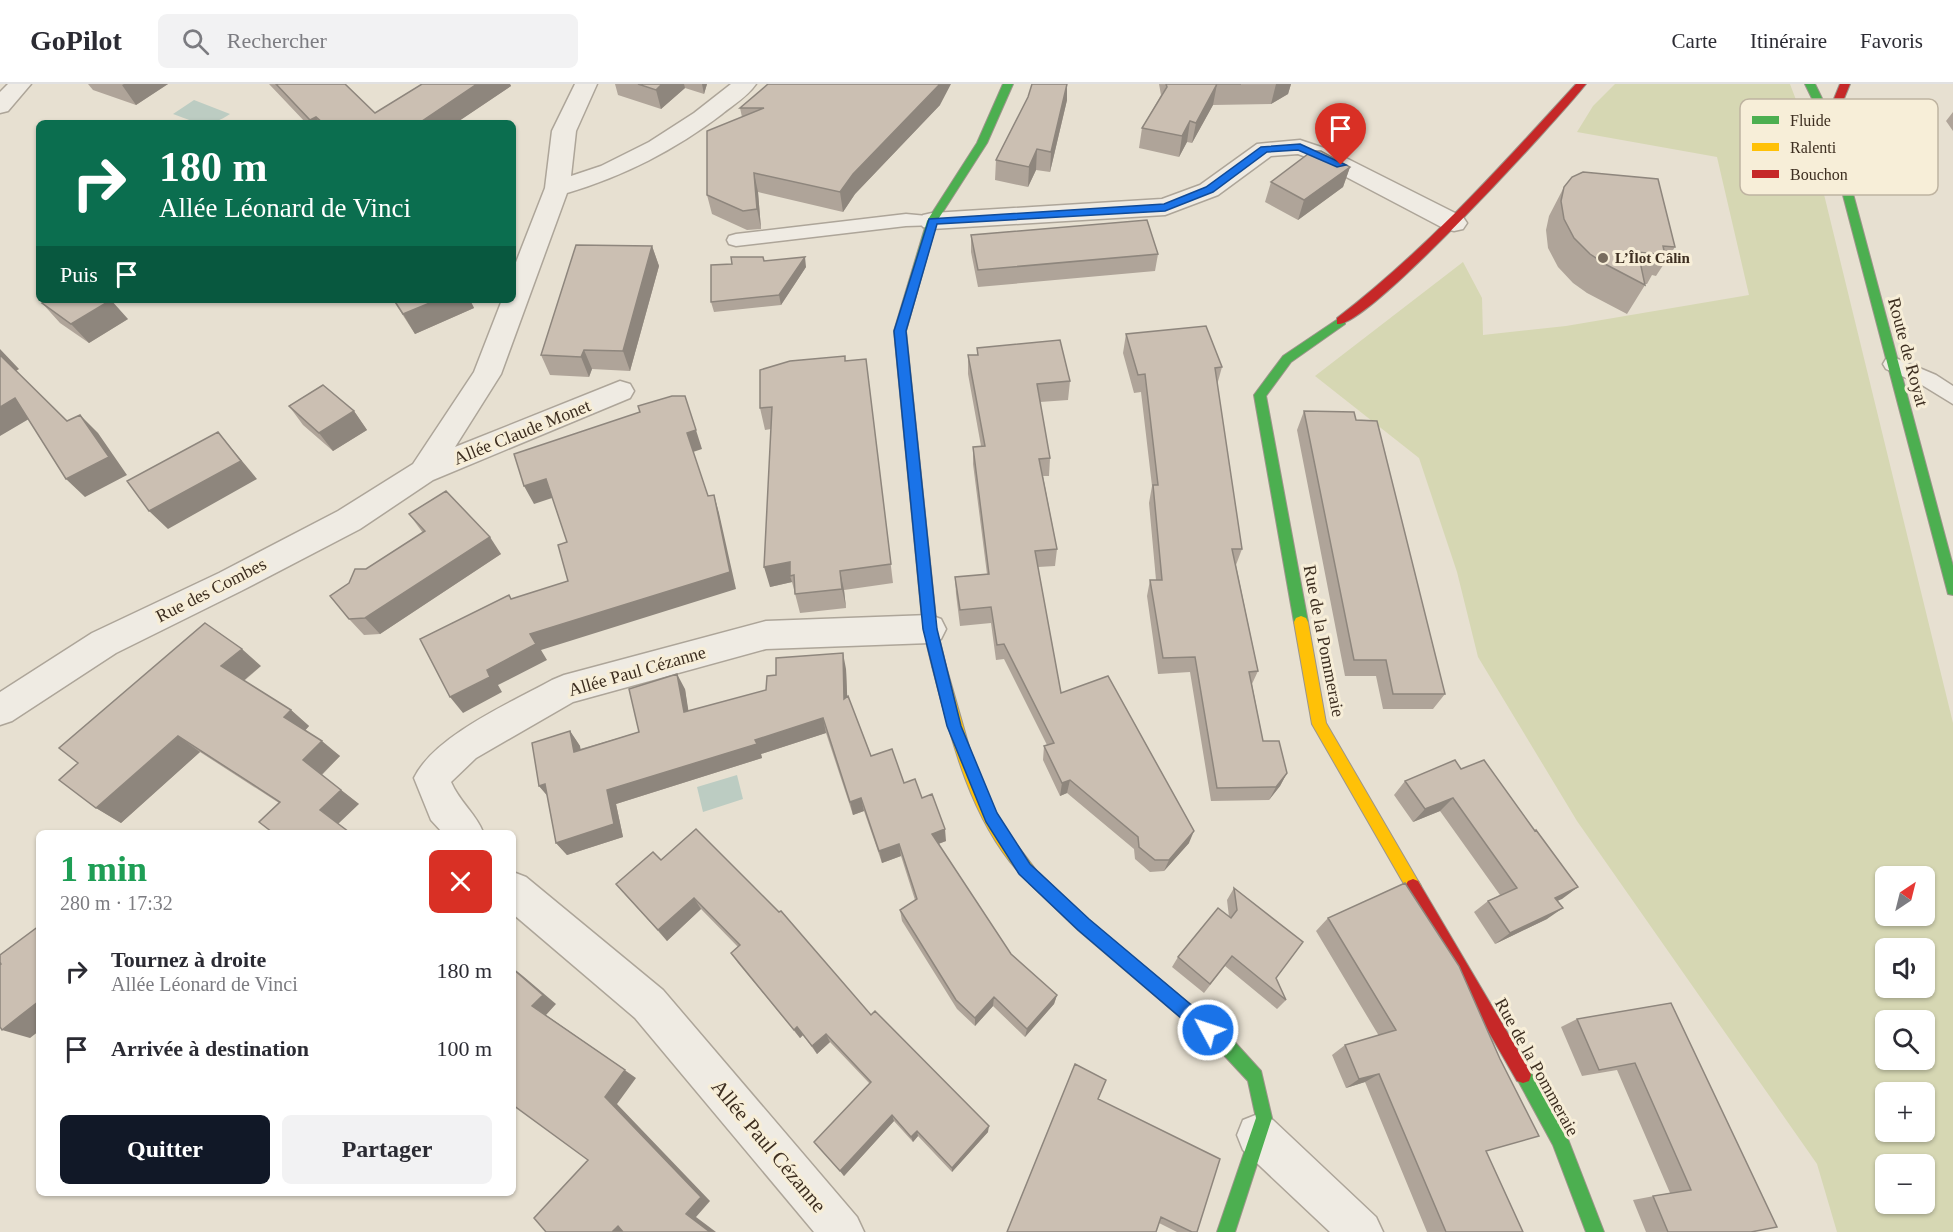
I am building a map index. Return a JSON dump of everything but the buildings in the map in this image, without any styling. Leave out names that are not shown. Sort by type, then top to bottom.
[{"type":"street","points":[[0,106],[21,84]]},
{"type":"street","points":[[516,297],[557,188],[564,131],[585,84]]},
{"type":"street","points":[[557,188],[588,180],[622,167],[655,149],[711,113],[745,84]]},
{"type":"street","points":[[1008,84],[982,143],[932,221],[900,331],[930,629],[954,726],[991,818],[1025,869],[1083,925],[1226,1045],[1255,1077],[1264,1118],[1226,1232]]},
{"type":"street","name":"Rue de la Pommeraie","points":[[1581,84],[1454,223],[1368,301],[1287,359],[1260,395],[1320,724],[1560,1140],[1595,1232]]},
{"type":"street","name":"Route de Royat","points":[[1810,84],[1817,99]]},
{"type":"street","points":[[1839,99],[1845,84]]},
{"type":"street","points":[[932,221],[1165,207],[1209,190],[1264,149],[1300,147],[1322,155],[1454,223]]},
{"type":"street","name":"Route de Royat","points":[[1848,195],[1953,590]]},
{"type":"street","points":[[423,472],[487,374],[514,303]]},
{"type":"street","name":"Allée Claude Monet","points":[[423,472],[621,391]]},
{"type":"street","name":"Rue des Combes","points":[[0,710],[104,644],[349,520],[423,472]]},
{"type":"street","name":"Allée Paul Cézanne","points":[[463,830],[444,808],[432,778],[465,747],[564,690],[766,635],[930,629]]},
{"type":"street","name":"Allée Paul Cézanne","points":[[516,893],[649,1004],[842,1232]]},
{"type":"street","points":[[1258,1135],[1360,1232]]},
{"type":"lane","points":[[736,240],[906,220],[932,221]]},
{"type":"lane","points":[[1893,364],[1929,380],[1953,396]]},
{"type":"green space","points":[[1615,84],[1790,84],[1796,99],[1740,99],[1740,195],[1824,195],[1953,723],[1953,1232],[1837,1232],[1817,1164],[1577,821],[1478,657],[1457,572],[1419,458],[1315,376],[1463,262],[1482,298],[1483,335],[1566,326],[1749,295],[1717,157],[1577,132],[1593,106]]},
{"type":"shaded area","points":[[194,100],[230,114],[220,120],[189,120],[173,114]]},
{"type":"shaded area","points":[[737,775],[743,799],[703,812],[697,787]]},
{"type":"traffic: fast","points":[[939,666],[930,629],[900,331],[932,221],[982,143],[1008,84]]},
{"type":"traffic: fast","points":[[1810,84],[1817,99]]},
{"type":"traffic: fast","points":[[1848,195],[1953,590]]},
{"type":"traffic: fast","points":[[1301,622],[1260,395],[1287,359],[1341,321]]},
{"type":"traffic: fast","points":[[1034,878],[1083,925],[1226,1045],[1255,1077],[1264,1118],[1226,1232]]},
{"type":"traffic: fast","points":[[1523,1075],[1560,1140],[1595,1232]]},
{"type":"traffic: slow","points":[[1301,622],[1319,724],[1413,886]]},
{"type":"traffic: slow","points":[[939,666],[963,750],[986,807],[1016,858],[1034,878]]},
{"type":"traffic: jam","points":[[1341,321],[1406,268],[1437,239],[1581,84]]},
{"type":"traffic: jam","points":[[1839,99],[1845,84]]},
{"type":"traffic: jam","points":[[1413,886],[1523,1075]]},
{"type":"place","name":"L’Îlot Câlin","points":[[1603,258]]},
{"type":"route","points":[[1208,1030],[1083,925],[1025,869],[991,818],[954,726],[930,629],[900,331],[932,221],[1165,207],[1209,190],[1264,149],[1300,147],[1341,165]]}]
